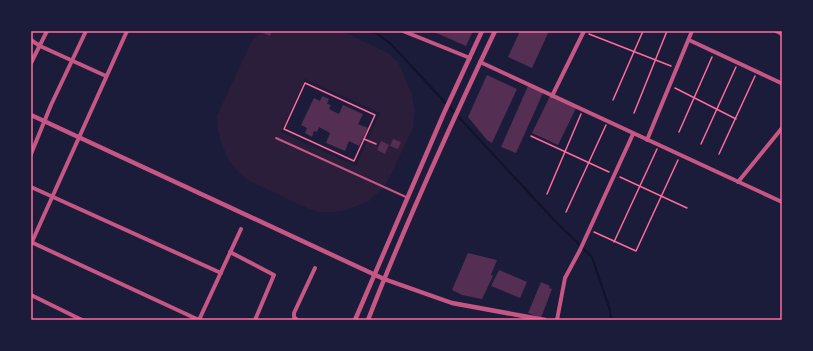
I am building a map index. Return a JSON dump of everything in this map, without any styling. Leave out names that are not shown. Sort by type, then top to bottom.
[{"type":"street","points":[[31,63],[47,31]]},
{"type":"street","points":[[31,154],[51,105],[86,31]]},
{"type":"street","points":[[127,31],[31,243],[199,320],[241,229]]},
{"type":"street","points":[[403,31],[480,62],[782,202]]},
{"type":"street","points":[[355,320],[444,113],[482,31]]},
{"type":"street","points":[[368,320],[384,279],[460,105],[495,31]]},
{"type":"street","points":[[552,96],[584,31]]},
{"type":"street","points":[[647,140],[692,31]]},
{"type":"street","points":[[776,31],[782,34]]},
{"type":"street","points":[[31,40],[40,46],[106,76]]},
{"type":"street","points":[[689,40],[781,83]]},
{"type":"street","points":[[31,115],[384,279],[452,303],[545,320]]},
{"type":"street","points":[[738,182],[782,128]]},
{"type":"street","points":[[557,320],[566,278],[633,134]]},
{"type":"street","points":[[31,187],[221,273]]},
{"type":"street","points":[[230,252],[274,275],[255,320]]},
{"type":"street","points":[[297,320],[294,317],[294,313],[314,268]]},
{"type":"street","points":[[31,295],[82,320]]},
{"type":"lane","points":[[276,138],[407,198]]},
{"type":"path","points":[[584,31],[677,69]]},
{"type":"path","points":[[612,100],[643,31]]},
{"type":"path","points":[[634,113],[666,31]]},
{"type":"path","points":[[679,132],[714,52]]},
{"type":"path","points":[[701,144],[738,63]]},
{"type":"path","points":[[719,154],[757,72]]},
{"type":"path","points":[[305,83],[375,115],[354,161],[317,144],[284,129],[305,83]]},
{"type":"path","points":[[670,85],[736,119]]},
{"type":"path","points":[[547,194],[583,110]]},
{"type":"path","points":[[566,212],[607,122]]},
{"type":"path","points":[[364,139],[376,144]]},
{"type":"path","points":[[312,154],[317,144]]},
{"type":"path","points":[[614,242],[658,145]]},
{"type":"path","points":[[589,230],[636,251],[680,155]]},
{"type":"shaded area","points":[[272,31],[342,31],[388,53],[398,62],[412,94],[415,112],[413,128],[384,187],[369,201],[347,210],[320,212],[307,208],[247,180],[228,159],[218,130],[217,116],[252,40],[261,33],[270,36]],"holes":[[[305,79],[380,113],[356,166],[281,132]]]},
{"type":"building","points":[[258,31],[272,31],[270,36]]},
{"type":"building","points":[[432,31],[473,31],[466,46]]},
{"type":"building","points":[[520,31],[549,31],[532,68],[508,57]]},
{"type":"building","points":[[487,75],[517,89],[492,143],[487,140],[468,117]]},
{"type":"building","points":[[528,86],[543,93],[516,153],[501,147]]},
{"type":"building","points":[[322,96],[329,99],[327,104],[331,105],[329,109],[339,114],[343,105],[363,114],[358,124],[368,128],[359,146],[349,141],[345,151],[326,143],[330,133],[319,127],[317,132],[314,131],[312,137],[305,133],[307,128],[301,125],[314,98],[320,101]]},
{"type":"building","points":[[550,96],[576,108],[558,145],[532,133]]},
{"type":"building","points":[[393,139],[401,142],[398,149],[390,146]]},
{"type":"building","points":[[381,141],[389,145],[385,154],[377,150]]},
{"type":"building","points":[[468,253],[497,260],[491,275],[493,276],[482,299],[462,295],[452,290]]},
{"type":"building","points":[[499,270],[527,282],[520,298],[491,286]]},
{"type":"building","points":[[541,282],[550,286],[549,288],[552,289],[541,318],[528,313]]},
{"type":"waterway","points":[[369,31],[376,33],[390,43],[554,220],[592,257],[610,310],[611,320]]}]
